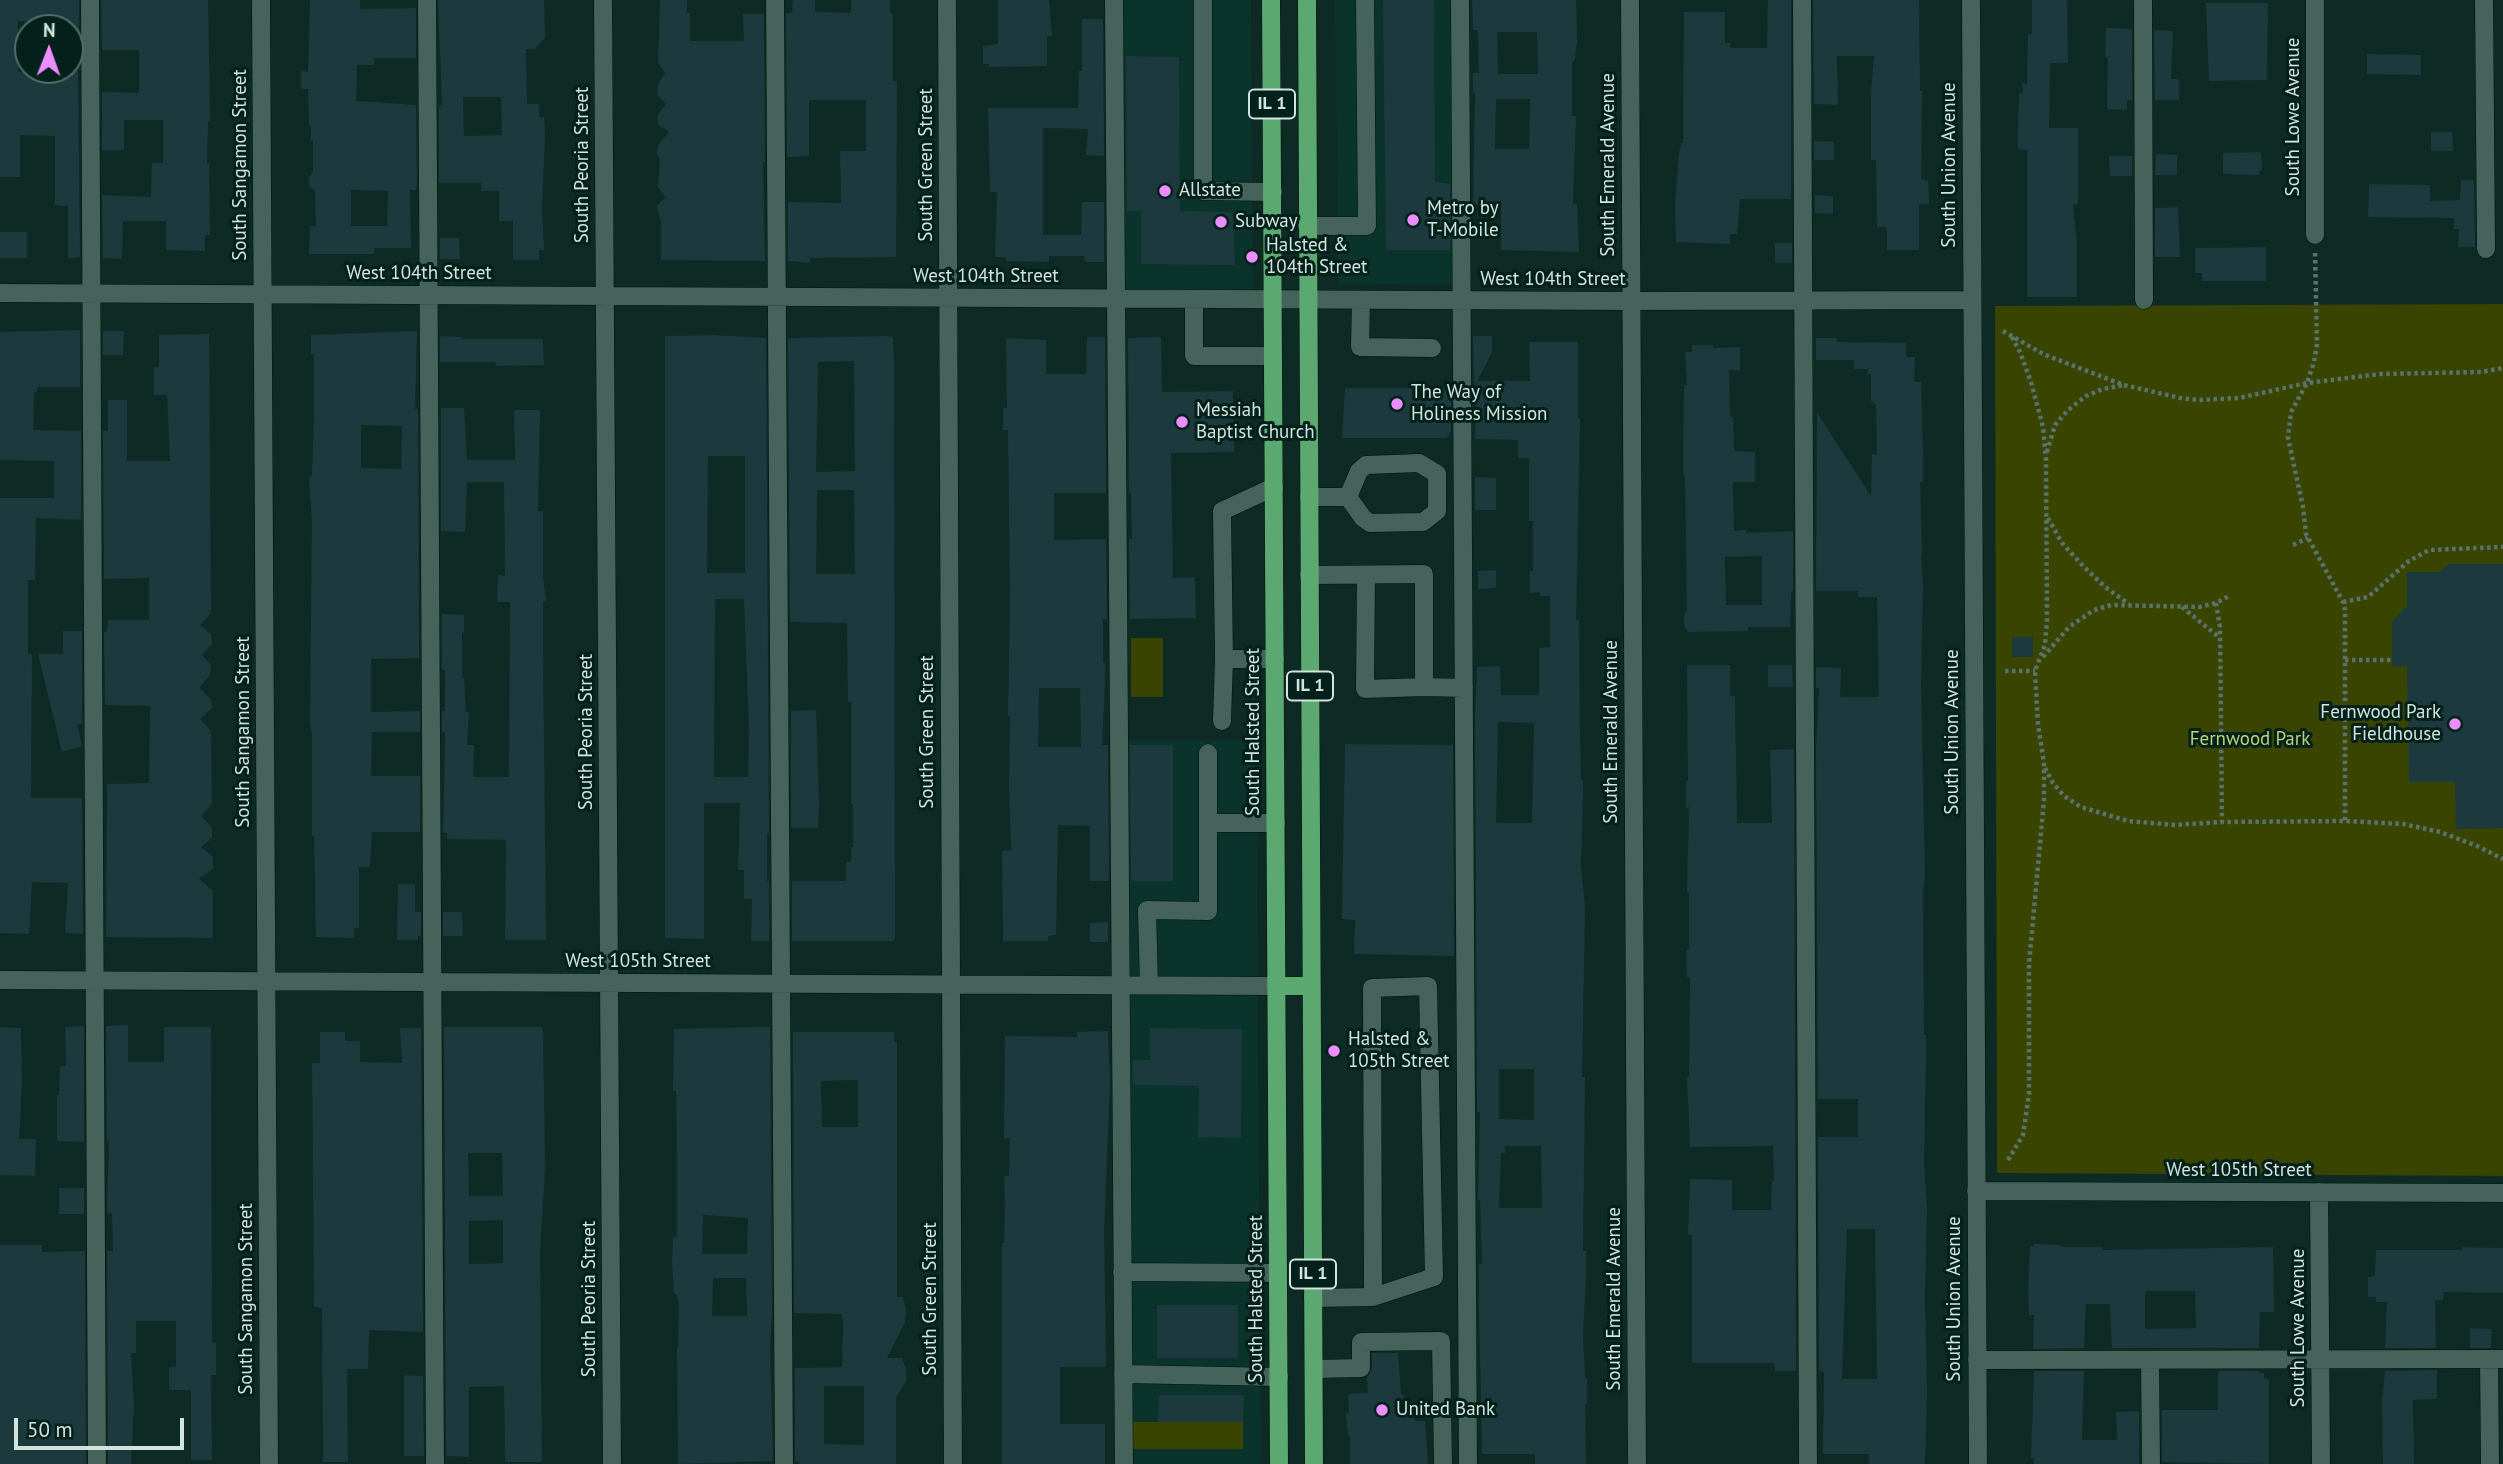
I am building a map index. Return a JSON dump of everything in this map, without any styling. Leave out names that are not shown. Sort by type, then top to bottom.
[{"type":"main road","name":"South Halsted Street","points":[[1271,0],[1279,1464]]},
{"type":"main road","name":"IL 1","points":[[1307,0],[1314,1464]]},
{"type":"main road","points":[[1276,986],[1311,986]]},
{"type":"street","points":[[90,0],[97,1464]]},
{"type":"street","name":"South Sangamon Street","points":[[261,0],[269,1464]]},
{"type":"street","points":[[427,0],[435,1464]]},
{"type":"street","name":"South Peoria Street","points":[[603,0],[612,1464]]},
{"type":"street","points":[[775,0],[784,1464]]},
{"type":"street","name":"South Green Street","points":[[947,0],[953,1464]]},
{"type":"street","points":[[1114,0],[1124,1464]]},
{"type":"street","points":[[1203,0],[1203,191],[1273,192]]},
{"type":"street","points":[[1307,226],[1367,226],[1365,0]]},
{"type":"street","points":[[1460,0],[1468,1464]]},
{"type":"street","name":"South Emerald Avenue","points":[[1630,0],[1637,1464]]},
{"type":"street","points":[[1801,0],[1808,1464]]},
{"type":"street","name":"South Union Avenue","points":[[1971,0],[1978,1464]]},
{"type":"street","points":[[2143,0],[2144,300]]},
{"type":"street","name":"South Lowe Avenue","points":[[2315,0],[2315,235]]},
{"type":"street","points":[[2484,0],[2486,249]]},
{"type":"street","name":"West 104th Street","points":[[0,293],[1630,302],[1972,300]]},
{"type":"street","points":[[1194,299],[1194,356],[1273,356]]},
{"type":"street","points":[[1361,300],[1360,347],[1432,348]]},
{"type":"street","points":[[1419,463],[1437,474],[1437,511],[1423,522],[1370,523],[1363,518],[1348,497],[1359,471],[1366,465],[1419,463]]},
{"type":"street","points":[[1222,722],[1222,511],[1274,486]]},
{"type":"street","points":[[1309,497],[1348,497]]},
{"type":"street","points":[[1309,575],[1424,574],[1424,687]]},
{"type":"street","points":[[1366,575],[1365,688],[1464,688]]},
{"type":"street","points":[[1224,659],[1275,659]]},
{"type":"street","points":[[1149,985],[1147,910],[1208,911],[1208,753]]},
{"type":"street","points":[[1208,823],[1276,823]]},
{"type":"street","name":"West 105th Street","points":[[0,980],[1276,986]]},
{"type":"street","points":[[1313,1298],[1373,1297],[1434,1277],[1428,986],[1371,988],[1373,1297]]},
{"type":"street","name":"West 105th Street","points":[[1976,1191],[2503,1193]]},
{"type":"street","name":"South Lowe Avenue","points":[[2319,1192],[2321,1464]]},
{"type":"street","points":[[1122,1272],[1278,1273]]},
{"type":"street","points":[[1314,1369],[1361,1368],[1361,1342],[1441,1341],[1443,1464]]},
{"type":"street","points":[[1977,1360],[2496,1359],[2490,1464]]},
{"type":"street","points":[[2150,1360],[2151,1464]]},
{"type":"street","points":[[1123,1374],[1279,1377]]},
{"type":"path","points":[[2315,235],[2314,362],[2307,383],[2291,412],[2288,438],[2308,538],[2343,602],[2346,821]]},
{"type":"path","points":[[2003,331],[2058,360],[2124,385],[2199,400],[2239,398],[2307,383],[2379,374],[2481,372],[2503,368]]},
{"type":"path","points":[[2008,1160],[2023,1135],[2027,1116],[2029,964],[2044,800],[2044,764],[2038,724],[2035,671],[2045,645],[2047,620],[2046,459],[2043,426],[2031,382],[2020,352],[2011,337]]},
{"type":"path","points":[[2046,459],[2055,425],[2068,410],[2086,396],[2124,385]]},
{"type":"path","points":[[2046,516],[2062,543],[2084,567],[2130,605]]},
{"type":"path","points":[[2293,545],[2308,538]]},
{"type":"path","points":[[2343,602],[2368,597],[2409,561],[2429,550],[2503,547]]},
{"type":"path","points":[[2040,660],[2068,627],[2111,605],[2199,607],[2229,596]]},
{"type":"path","points":[[2216,603],[2220,638],[2222,822]]},
{"type":"path","points":[[2181,607],[2220,638]]},
{"type":"path","points":[[2345,660],[2392,660]]},
{"type":"path","points":[[2005,671],[2035,671]]},
{"type":"path","points":[[2044,764],[2053,783],[2064,796],[2081,807],[2102,815],[2151,824],[2175,825],[2346,821],[2403,824],[2440,832],[2503,859]]},
{"type":"shaded area","points":[[1118,0],[1251,0],[1253,297],[1120,296]]},
{"type":"shaded area","points":[[1335,0],[1454,0],[1457,284],[1338,285]]},
{"type":"shaded area","points":[[1123,740],[1256,740],[1261,1464],[1127,1464]]},
{"type":"green space","name":"Fernwood Park","points":[[2503,304],[2503,1176],[1997,1173],[1995,306]]},
{"type":"green space","points":[[1131,638],[1163,638],[1163,697],[1131,697]]},
{"type":"green space","points":[[1132,1422],[1243,1422],[1243,1449],[1124,1449]]},
{"type":"building","points":[[0,0],[79,0],[79,14],[14,14],[14,84],[78,84],[80,257],[68,258],[68,206],[55,205],[55,136],[20,135],[20,177],[0,177]]},
{"type":"building","points":[[101,0],[208,0],[210,121],[207,163],[210,235],[205,235],[205,251],[166,250],[166,221],[123,221],[122,259],[103,258],[102,195],[151,197],[152,163],[163,163],[163,120],[124,120],[124,150],[102,151],[102,92],[139,93],[139,50],[102,50]]},
{"type":"building","points":[[310,0],[360,0],[360,9],[416,8],[416,58],[374,58],[374,65],[357,65],[356,101],[416,105],[417,183],[416,190],[410,190],[411,248],[374,248],[374,254],[309,254],[310,226],[316,226],[315,191],[309,186],[309,177],[313,172],[313,141],[309,125],[308,89],[301,89],[301,71],[308,72]],"holes":[[[351,190],[388,191],[387,226],[351,226]]]},
{"type":"building","points":[[438,0],[544,0],[545,38],[535,49],[526,49],[527,104],[539,104],[539,117],[544,117],[544,250],[539,250],[539,260],[513,260],[513,221],[499,221],[499,191],[481,191],[481,183],[439,183],[439,106],[442,104]],"holes":[[[463,97],[501,97],[502,135],[464,136]]]},
{"type":"building","points":[[660,0],[687,0],[690,41],[744,41],[743,14],[764,14],[765,261],[661,260],[661,222],[657,206],[666,197],[658,187],[660,158],[657,155],[658,145],[669,132],[658,125],[658,115],[666,104],[657,95],[658,84],[665,73],[658,63]]},
{"type":"building","points":[[793,0],[815,0],[815,12],[851,13],[851,0],[890,0],[890,14],[893,14],[893,81],[897,81],[896,257],[810,258],[810,263],[788,261],[788,202],[841,203],[840,151],[866,151],[866,100],[813,100],[809,101],[809,156],[787,157],[786,13],[792,13]]},
{"type":"building","points":[[998,0],[1049,0],[1052,36],[1047,36],[1047,66],[989,67],[989,64],[983,64],[983,46],[998,44]]},
{"type":"building","points":[[1383,0],[1434,0],[1435,182],[1450,184],[1450,250],[1386,250]]},
{"type":"building","points":[[1472,0],[1576,0],[1577,41],[1575,60],[1572,63],[1572,116],[1576,116],[1573,204],[1577,204],[1579,252],[1501,250],[1501,206],[1473,205],[1473,73],[1479,73],[1478,30],[1473,30]],"holes":[[[1497,32],[1537,32],[1538,74],[1498,74]],[[1496,99],[1530,99],[1529,149],[1495,149]]]},
{"type":"building","points":[[1768,0],[1791,0],[1791,199],[1740,199],[1737,234],[1730,234],[1730,244],[1676,242],[1675,204],[1679,153],[1683,143],[1684,12],[1725,12],[1725,43],[1730,43],[1730,48],[1767,48]]},
{"type":"building","points":[[1813,0],[1919,0],[1921,179],[1928,181],[1929,204],[1919,204],[1919,250],[1887,250],[1887,227],[1877,227],[1876,160],[1871,160],[1874,56],[1837,56],[1838,105],[1814,104]]},
{"type":"building","points":[[2032,0],[2067,0],[2068,63],[2050,63],[2049,128],[2078,128],[2078,204],[2073,204],[2077,243],[2077,297],[2027,297],[2027,150],[2018,149],[2018,130],[2019,93],[2023,93],[2022,83],[2027,84]]},
{"type":"building","points":[[2206,3],[2268,3],[2267,80],[2209,81]]},
{"type":"building","points":[[1082,19],[1103,19],[1104,156],[1086,155],[1088,129],[1043,128],[1043,235],[1081,235],[1082,202],[1104,202],[1104,262],[1085,262],[1084,256],[1049,256],[1049,262],[1006,261],[1006,257],[995,257],[997,192],[990,192],[988,108],[1078,108],[1079,71],[1082,71]]},
{"type":"building","points":[[2106,28],[2132,29],[2132,100],[2127,100],[2127,110],[2107,109]]},
{"type":"building","points":[[2154,30],[2173,31],[2171,79],[2179,79],[2179,100],[2155,100]]},
{"type":"building","points":[[2367,54],[2421,55],[2421,75],[2367,74]]},
{"type":"building","points":[[1126,56],[1179,57],[1180,211],[1233,212],[1235,265],[1141,264],[1141,211],[1127,211]]},
{"type":"building","points":[[2431,132],[2452,132],[2453,151],[2431,151]]},
{"type":"building","points":[[1814,141],[1834,142],[1834,160],[1814,160]]},
{"type":"building","points":[[2223,153],[2261,153],[2262,170],[2259,175],[2223,174]]},
{"type":"building","points":[[2156,154],[2177,155],[2177,175],[2155,175]]},
{"type":"building","points":[[2109,156],[2132,156],[2132,176],[2110,176]]},
{"type":"building","points":[[2461,180],[2474,180],[2475,247],[2458,247],[2459,229],[2454,229],[2454,218],[2368,217],[2369,184],[2430,185],[2430,201],[2460,200]]},
{"type":"building","points":[[1815,195],[1833,196],[1833,214],[1815,213]]},
{"type":"building","points":[[2178,207],[2180,257],[2155,257],[2155,208]]},
{"type":"building","points":[[0,232],[27,232],[27,258],[0,258]]},
{"type":"building","points":[[440,238],[459,238],[460,259],[440,259]]},
{"type":"building","points":[[1775,243],[1792,243],[1792,263],[1775,263]]},
{"type":"building","points":[[2266,247],[2266,281],[2202,281],[2202,273],[2195,273],[2195,248]]},
{"type":"building","points":[[80,330],[80,387],[37,387],[37,392],[34,392],[33,430],[81,431],[81,520],[36,518],[35,580],[28,580],[28,654],[32,654],[31,798],[82,798],[83,934],[65,933],[68,883],[32,882],[29,934],[0,933],[0,498],[54,498],[54,461],[0,460],[0,332]]},
{"type":"building","points":[[103,331],[124,331],[123,355],[103,355]]},
{"type":"building","points":[[417,331],[415,409],[418,409],[419,658],[371,659],[371,712],[420,711],[420,732],[372,732],[371,776],[420,776],[420,832],[372,832],[370,867],[359,867],[359,928],[354,928],[354,938],[316,937],[310,724],[312,521],[309,478],[312,476],[314,416],[314,354],[311,354],[311,335]],"holes":[[[361,425],[402,426],[401,469],[361,468]]]},
{"type":"building","points":[[209,334],[211,613],[200,625],[211,634],[212,644],[202,655],[211,665],[210,675],[199,688],[211,699],[212,708],[200,719],[211,731],[212,804],[201,816],[212,827],[212,838],[201,847],[213,857],[213,869],[199,879],[213,891],[213,938],[106,937],[107,784],[149,783],[150,706],[105,705],[104,632],[107,632],[108,620],[149,620],[149,578],[104,579],[103,431],[108,431],[108,400],[127,400],[127,461],[170,461],[167,395],[154,395],[154,367],[159,367],[159,335]]},
{"type":"building","points":[[440,336],[462,339],[543,339],[544,365],[496,366],[495,362],[440,362]]},
{"type":"building","points":[[665,336],[766,338],[769,941],[751,941],[752,899],[744,899],[744,870],[738,870],[740,803],[704,803],[704,939],[665,938]],"holes":[[[708,456],[745,456],[745,573],[707,573]],[[715,599],[744,599],[748,777],[714,777]]]},
{"type":"building","points":[[1473,336],[1492,336],[1492,352],[1474,388]]},
{"type":"building","points":[[893,337],[893,941],[792,941],[792,881],[846,881],[846,862],[851,862],[853,847],[853,804],[847,623],[790,622],[788,338]],"holes":[[[854,361],[855,471],[816,472],[818,362]],[[817,490],[854,490],[855,574],[816,574]]]},
{"type":"building","points":[[1087,337],[1105,337],[1106,493],[1054,493],[1054,540],[1106,539],[1107,619],[1103,619],[1105,682],[1102,745],[1108,745],[1109,881],[1090,881],[1090,826],[1058,825],[1056,935],[1048,936],[1048,941],[1003,941],[1002,851],[1011,850],[1008,430],[1003,430],[1003,408],[1007,408],[1006,338],[1046,340],[1046,374],[1086,374]],"holes":[[[1039,688],[1080,688],[1081,747],[1038,747]]]},
{"type":"building","points":[[1161,337],[1162,392],[1233,391],[1234,452],[1171,453],[1173,578],[1195,577],[1196,618],[1130,619],[1129,539],[1132,539],[1128,338]]},
{"type":"building","points":[[1816,338],[1837,338],[1837,342],[1906,343],[1906,357],[1915,357],[1914,382],[1921,382],[1921,682],[1926,1035],[1924,1162],[1927,1208],[1925,1464],[1869,1464],[1869,1454],[1823,1454],[1824,1372],[1819,1371],[1818,1137],[1858,1137],[1858,1099],[1818,1099],[1816,749],[1819,688],[1816,688],[1816,667],[1841,668],[1840,697],[1879,697],[1877,597],[1858,597],[1858,591],[1816,591],[1817,413],[1871,496],[1872,454],[1877,455],[1876,405],[1871,401],[1871,374],[1867,374],[1868,369],[1854,369],[1854,360],[1816,360]],"holes":[[[1847,1229],[1875,1229],[1877,1379],[1842,1379]]]},
{"type":"building","points":[[1529,342],[1578,342],[1580,418],[1576,620],[1579,620],[1583,780],[1581,866],[1585,908],[1582,1077],[1585,1077],[1583,1251],[1586,1251],[1586,1276],[1583,1335],[1587,1378],[1586,1464],[1535,1464],[1535,1454],[1482,1454],[1479,1264],[1482,1264],[1478,1200],[1480,1112],[1477,1112],[1477,667],[1500,666],[1501,695],[1539,695],[1539,648],[1550,647],[1550,596],[1540,596],[1540,592],[1530,593],[1533,521],[1529,521],[1529,458],[1518,458],[1518,440],[1475,439],[1477,381],[1530,381]],"holes":[[[1498,722],[1534,723],[1532,823],[1496,823]],[[1499,1069],[1534,1069],[1534,1120],[1499,1119]],[[1505,1146],[1541,1146],[1542,1208],[1499,1208],[1501,1153],[1505,1153]]]},
{"type":"building","points":[[1692,345],[1713,345],[1713,348],[1740,347],[1740,370],[1729,370],[1730,417],[1733,417],[1734,451],[1755,452],[1755,482],[1733,482],[1734,531],[1793,531],[1790,627],[1688,632],[1684,625],[1687,610],[1683,474],[1684,385],[1687,385],[1685,352],[1692,352]],"holes":[[[1762,556],[1762,605],[1726,605],[1725,557]]]},
{"type":"building","name":"The Way of Holiness Mission","points":[[1345,388],[1451,388],[1451,431],[1447,438],[1342,438]]},
{"type":"building","points":[[441,408],[464,408],[467,460],[515,460],[514,410],[540,410],[538,511],[543,511],[543,576],[546,601],[543,601],[543,648],[546,940],[505,940],[506,840],[447,839],[447,833],[443,833],[445,732],[442,732],[442,711],[445,711],[445,670],[442,670],[442,614],[464,615],[462,678],[466,712],[469,712],[467,745],[474,745],[473,777],[509,777],[510,602],[497,602],[498,575],[505,576],[504,482],[467,482],[465,532],[441,531]]},
{"type":"building","points":[[1475,477],[1496,478],[1496,510],[1475,510]]},
{"type":"building","name":"Fernwood Park Fieldhouse","points":[[2449,564],[2503,564],[2503,828],[2456,829],[2455,782],[2409,782],[2407,666],[2392,666],[2392,622],[2407,606],[2407,572],[2440,572]]},
{"type":"building","points":[[1496,570],[1496,588],[1478,589],[1478,571]]},
{"type":"building","points":[[63,631],[82,631],[82,724],[77,724],[82,746],[62,752],[38,654],[63,654]]},
{"type":"building","points":[[2012,637],[2033,637],[2033,657],[2012,657]]},
{"type":"building","points":[[1687,665],[1730,665],[1730,696],[1735,696],[1737,823],[1772,823],[1770,750],[1794,749],[1796,1371],[1775,1371],[1775,1363],[1692,1363],[1692,1235],[1688,1235],[1690,1179],[1732,1180],[1732,1210],[1771,1210],[1774,1181],[1773,1146],[1690,1147],[1687,1077],[1690,977],[1687,977],[1686,950],[1689,950]]},
{"type":"building","points":[[1768,665],[1792,665],[1793,687],[1768,687]]},
{"type":"building","points":[[816,710],[818,828],[791,828],[791,711]]},
{"type":"building","points":[[1345,744],[1453,745],[1454,956],[1354,954],[1355,920],[1342,919]]},
{"type":"building","points":[[1130,745],[1173,745],[1173,881],[1131,881]]},
{"type":"building","points":[[398,884],[415,884],[415,912],[421,912],[421,936],[418,936],[418,940],[397,940]]},
{"type":"building","points":[[443,912],[462,912],[463,936],[443,936]]},
{"type":"building","points":[[1108,922],[1108,942],[1090,942],[1090,923]]},
{"type":"building","points":[[128,1025],[128,1062],[164,1062],[164,1027],[211,1027],[212,1343],[216,1343],[216,1375],[211,1375],[212,1460],[191,1460],[191,1390],[169,1390],[169,1367],[176,1367],[176,1321],[136,1321],[136,1353],[131,1353],[134,1404],[131,1464],[108,1464],[107,1251],[113,1251],[112,1213],[107,1213],[109,1142],[106,1026]]},
{"type":"building","points":[[84,1026],[84,1142],[57,1141],[60,1066],[66,1066],[65,1027]]},
{"type":"building","points":[[0,1027],[21,1028],[19,1139],[36,1139],[35,1176],[0,1175]]},
{"type":"building","points":[[444,1027],[543,1027],[545,1167],[540,1254],[542,1462],[505,1462],[504,1386],[469,1387],[469,1457],[446,1456]],"holes":[[[468,1153],[502,1153],[503,1196],[469,1196]],[[503,1220],[503,1263],[469,1264],[469,1221]]]},
{"type":"building","points":[[770,1027],[770,1347],[773,1461],[678,1464],[679,1308],[677,1294],[674,1294],[672,1264],[673,1237],[677,1237],[674,1029]],"holes":[[[703,1215],[748,1218],[747,1254],[702,1254]],[[713,1278],[746,1278],[747,1316],[712,1316]]]},
{"type":"building","points":[[400,1028],[421,1028],[423,1332],[369,1330],[368,1369],[347,1369],[348,1462],[323,1462],[322,1308],[314,1307],[312,1063],[320,1063],[320,1032],[345,1032],[345,1041],[360,1041],[360,1062],[402,1063]]},
{"type":"building","points":[[1150,1028],[1242,1029],[1241,1138],[1198,1137],[1199,1086],[1133,1085],[1133,1060],[1150,1060]]},
{"type":"building","points":[[1108,1031],[1110,1084],[1104,1231],[1106,1367],[1060,1367],[1060,1424],[1105,1424],[1105,1464],[1002,1464],[1002,1243],[1004,1176],[1009,1176],[1010,1138],[1004,1138],[1005,1036],[1077,1037],[1077,1032]]},
{"type":"building","points":[[793,1032],[894,1032],[894,1042],[897,1042],[897,1297],[903,1297],[906,1309],[905,1322],[887,1358],[902,1358],[906,1369],[906,1382],[896,1397],[896,1464],[799,1464],[799,1461],[795,1461],[795,1368],[842,1367],[843,1326],[842,1314],[794,1313]],"holes":[[[858,1080],[858,1127],[822,1127],[821,1081]],[[824,1386],[864,1386],[864,1445],[824,1444]]]},
{"type":"building","points":[[59,1188],[84,1188],[84,1214],[59,1214]]},
{"type":"building","points":[[0,1245],[42,1245],[42,1252],[85,1251],[86,1464],[0,1464]]},
{"type":"building","points":[[2030,1246],[2103,1247],[2103,1250],[2273,1247],[2274,1312],[2260,1312],[2259,1348],[2112,1348],[2110,1304],[2086,1304],[2084,1348],[2033,1349],[2034,1315],[2029,1315],[2028,1291]],"holes":[[[2145,1291],[2195,1291],[2196,1328],[2145,1329]]]},
{"type":"building","points":[[2462,1247],[2503,1248],[2503,1293],[2444,1292],[2443,1300],[2435,1300],[2436,1348],[2385,1348],[2387,1302],[2376,1302],[2376,1297],[2368,1297],[2368,1277],[2375,1276],[2376,1250],[2462,1250]]},
{"type":"building","points":[[1157,1305],[1238,1305],[1238,1358],[1157,1358]]},
{"type":"building","points":[[2470,1328],[2492,1329],[2491,1348],[2470,1348]]},
{"type":"building","name":"United Bank","points":[[1372,1353],[1398,1353],[1401,1393],[1413,1406],[1415,1421],[1425,1421],[1428,1464],[1350,1464],[1350,1436],[1346,1413],[1349,1413],[1348,1394],[1368,1393],[1367,1377],[1372,1369]]},
{"type":"building","points":[[2437,1370],[2437,1399],[2413,1400],[2414,1464],[2383,1464],[2382,1401],[2385,1371]]},
{"type":"building","points":[[2034,1371],[2084,1371],[2082,1440],[2117,1440],[2116,1412],[2139,1411],[2139,1464],[2034,1464],[2034,1458],[2031,1458]]},
{"type":"building","points":[[2218,1371],[2259,1371],[2264,1373],[2264,1378],[2269,1379],[2269,1464],[2162,1462],[2162,1410],[2218,1410]]},
{"type":"building","points":[[404,1375],[423,1376],[424,1456],[404,1456]]},
{"type":"building","points":[[1159,1395],[1244,1395],[1243,1422],[1158,1422]]},
{"type":"place","name":"Allstate","points":[[1165,191]]},
{"type":"place","name":"Metro by T-Mobile","points":[[1413,220]]},
{"type":"place","name":"Subway","points":[[1221,222]]},
{"type":"place","name":"Halsted & 104th Street","points":[[1252,257]]},
{"type":"place","name":"The Way of Holiness Mission","points":[[1397,404]]},
{"type":"place","name":"Messiah Baptist Church","points":[[1182,422]]},
{"type":"place","name":"Fernwood Park Fieldhouse","points":[[2455,724]]},
{"type":"place","name":"Halsted & 105th Street","points":[[1334,1051]]},
{"type":"place","name":"United Bank","points":[[1382,1410]]}]
